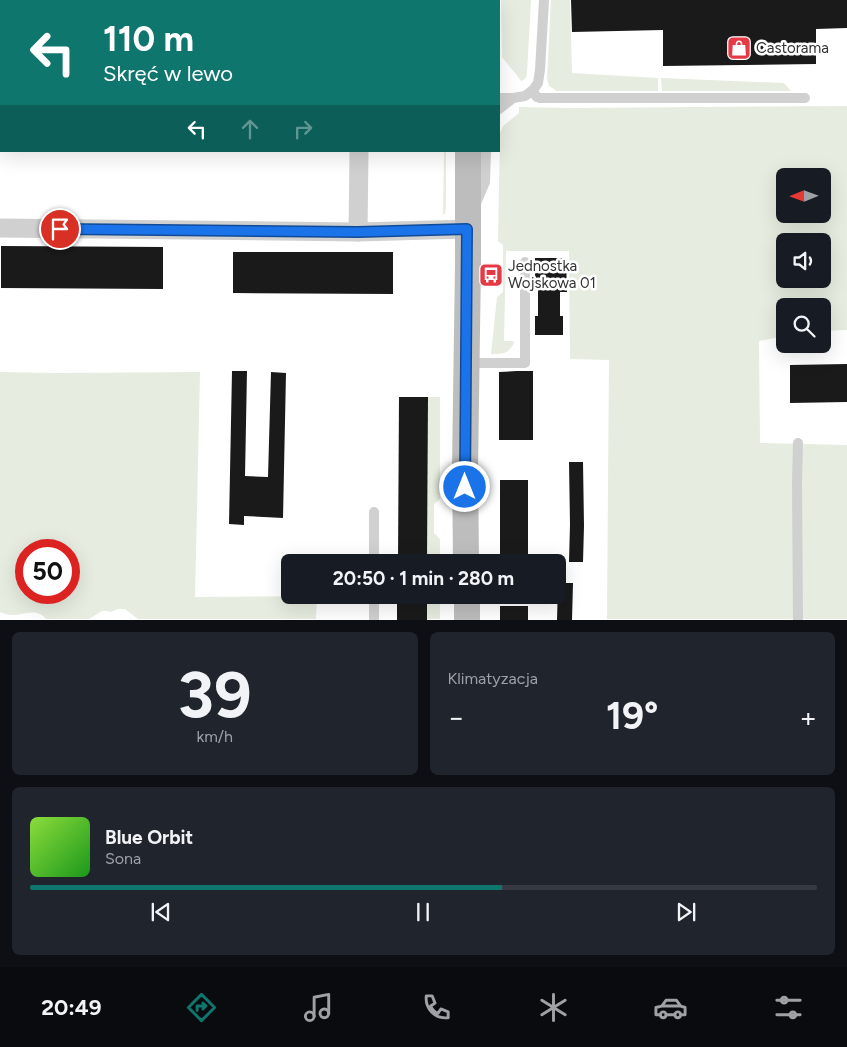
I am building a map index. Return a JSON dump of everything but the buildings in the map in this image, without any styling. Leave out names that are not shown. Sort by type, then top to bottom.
[{"type":"main road","points":[[466,554],[468,152]]},
{"type":"main road","points":[[467,604],[467,620]]},
{"type":"street","points":[[358,232],[359,152]]},
{"type":"street","points":[[0,228],[358,232],[467,226]]},
{"type":"lane","points":[[500,98],[525,96],[536,87],[540,77],[544,0]]},
{"type":"lane","points":[[532,92],[540,98],[805,98]]},
{"type":"lane","points":[[500,108],[513,98]]},
{"type":"lane","points":[[467,226],[485,182],[486,152]]},
{"type":"lane","points":[[466,362],[525,363],[525,262]]},
{"type":"lane","points":[[798,443],[796,483],[798,620]]},
{"type":"lane","points":[[374,512],[374,554]]},
{"type":"lane","points":[[374,604],[374,620]]},
{"type":"shaded area","points":[[501,0],[531,0],[527,73],[526,78],[522,81],[502,57]]},
{"type":"shaded area","points":[[551,0],[570,0],[572,73],[658,78],[658,91],[557,91],[549,86],[547,79]]},
{"type":"shaded area","points":[[661,78],[784,83],[791,91],[662,91]]},
{"type":"shaded area","points":[[847,106],[847,330],[831,331],[831,298],[776,298],[776,338],[759,341],[760,443],[847,445],[847,619],[607,619],[609,360],[570,359],[569,251],[506,251],[504,341],[513,341],[514,343],[505,353],[491,354],[497,297],[503,292],[503,245],[498,241],[500,133],[503,126],[519,113],[519,107]]},
{"type":"shaded area","points":[[444,152],[446,152],[446,208],[443,215]]},
{"type":"shaded area","points":[[0,372],[200,372],[195,597],[281,596],[281,604],[317,604],[316,619],[138,619],[125,609],[111,612],[102,611],[89,619],[46,619],[39,613],[34,612],[8,614],[0,612]]},
{"type":"shaded area","points":[[428,397],[440,397],[440,499],[434,504],[434,533],[440,539],[440,554],[427,554]]},
{"type":"shaded area","points":[[427,604],[440,604],[440,619],[427,619]]},
{"type":"place","name":"Castorama","points":[[739,48]]},
{"type":"place","name":"Jednostka Wojskowa 01","points":[[491,275]]},
{"type":"route","points":[[60,229],[358,232],[467,229],[465,487]]}]
